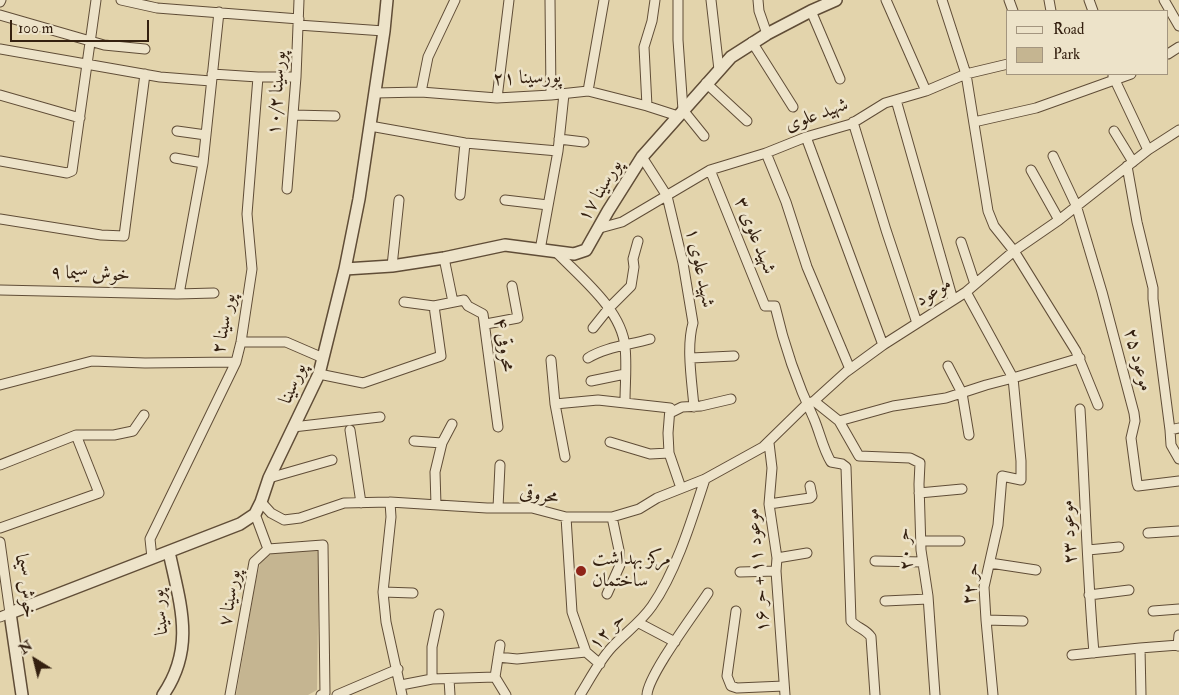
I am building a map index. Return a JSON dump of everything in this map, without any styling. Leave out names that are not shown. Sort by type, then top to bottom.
[{"type":"street","points":[[0,161],[67,173],[72,171],[96,0]]},
{"type":"street","points":[[122,0],[157,8],[219,12],[384,31]]},
{"type":"street","name":"پورسینا ۱۰/۲","points":[[287,189],[300,0]]},
{"type":"street","name":"پورسینا","points":[[255,514],[269,478],[319,374],[345,269],[359,199],[384,31],[386,0]]},
{"type":"street","points":[[421,92],[428,57],[455,0]]},
{"type":"street","points":[[496,98],[509,0]]},
{"type":"street","points":[[550,0],[551,95]]},
{"type":"street","points":[[588,91],[604,0]]},
{"type":"street","points":[[647,106],[644,47],[652,20],[655,0]]},
{"type":"street","points":[[678,0],[681,113],[704,136]]},
{"type":"street","points":[[711,0],[719,70]]},
{"type":"street","points":[[758,0],[766,34]]},
{"type":"street","name":"پورسینا ۱۷","points":[[345,269],[392,266],[444,258],[505,245],[574,254],[586,250],[642,157],[731,57],[766,34],[836,0]]},
{"type":"street","points":[[886,0],[926,91]]},
{"type":"street","points":[[942,0],[966,74],[988,211],[994,226],[1014,251],[1080,358],[1098,405]]},
{"type":"street","points":[[1164,0],[1179,26]]},
{"type":"street","points":[[811,11],[840,80]]},
{"type":"street","points":[[179,294],[203,163],[219,12]]},
{"type":"street","points":[[0,15],[104,45],[145,49]]},
{"type":"street","points":[[752,42],[792,107]]},
{"type":"street","points":[[0,49],[160,77],[296,77]]},
{"type":"street","name":"شهید علوی","points":[[600,228],[622,222],[710,170],[766,153],[806,136],[853,122],[885,103],[926,91],[966,74],[1006,64]]},
{"type":"street","points":[[0,219],[101,235],[124,236],[145,74]]},
{"type":"street","points":[[974,122],[1036,108],[1113,76],[1148,150]]},
{"type":"street","name":"پور سینا ۲","points":[[152,558],[150,539],[236,362],[241,342],[252,269],[247,214],[258,77]]},
{"type":"street","points":[[706,83],[747,121]]},
{"type":"street","name":"پورسینا ۲۱","points":[[375,93],[421,92],[496,98],[588,91],[681,113]]},
{"type":"street","points":[[540,250],[558,151],[564,94]]},
{"type":"street","points":[[0,95],[80,118]]},
{"type":"street","points":[[896,100],[953,300]]},
{"type":"street","points":[[293,114],[335,116]]},
{"type":"street","points":[[853,122],[917,322]]},
{"type":"street","points":[[370,126],[465,143],[558,151]]},
{"type":"street","points":[[1114,131],[1130,164],[1137,222],[1153,288],[1153,299],[1174,429],[1171,445],[1179,459]]},
{"type":"street","points":[[177,132],[206,135]]},
{"type":"street","name":"موعود","points":[[705,479],[769,442],[810,403],[850,369],[917,322],[966,292],[1014,251],[1059,220],[1148,150],[1179,134]]},
{"type":"street","points":[[806,136],[883,346]]},
{"type":"street","points":[[559,139],[584,142]]},
{"type":"street","points":[[460,195],[465,143]]},
{"type":"street","points":[[766,153],[786,202],[807,267],[850,369]]},
{"type":"street","points":[[1053,156],[1076,205]]},
{"type":"street","points":[[642,157],[667,196]]},
{"type":"street","points":[[175,158],[203,163]]},
{"type":"street","name":"شهید علوی ۳","points":[[710,170],[765,306],[775,306],[782,337],[810,403]]},
{"type":"street","points":[[1031,170],[1059,220]]},
{"type":"street","name":"شهید علوی ۱","points":[[667,196],[689,294],[693,323],[691,331],[691,358],[694,406]]},
{"type":"street","points":[[392,266],[399,200]]},
{"type":"street","points":[[505,200],[548,205]]},
{"type":"street","name":"موعود ۲۵","points":[[1076,205],[1102,292],[1134,413],[1135,421],[1131,438],[1138,486],[1179,482]]},
{"type":"street","points":[[593,328],[609,308],[631,286],[634,267],[633,259],[638,241]]},
{"type":"street","points":[[962,242],[976,284]]},
{"type":"street","points":[[556,252],[609,308],[620,328],[626,346],[626,402]]},
{"type":"street","points":[[444,258],[452,302]]},
{"type":"street","points":[[486,324],[518,318],[512,286]]},
{"type":"street","name":"خوش سیما ۹","points":[[0,290],[214,293]]},
{"type":"street","points":[[966,292],[1012,378]]},
{"type":"street","name":"محروقی ۴","points":[[434,306],[464,300],[468,306],[482,312],[486,324],[498,427]]},
{"type":"street","points":[[319,374],[363,383],[441,356],[434,306],[404,302]]},
{"type":"street","points":[[588,358],[605,350],[650,339]]},
{"type":"street","points":[[241,342],[286,342],[323,358]]},
{"type":"street","points":[[691,358],[734,356]]},
{"type":"street","points":[[810,403],[839,421],[893,406],[946,398],[986,384],[1080,358]]},
{"type":"street","points":[[551,360],[555,404],[565,457]]},
{"type":"street","points":[[0,385],[92,361],[144,363],[236,362]]},
{"type":"street","points":[[948,366],[962,393],[969,435]]},
{"type":"street","points":[[591,381],[625,374]]},
{"type":"street","name":"حر ۲۲","points":[[993,695],[984,587],[998,525],[1002,476],[1021,480],[1021,461],[1012,378]]},
{"type":"street","points":[[555,404],[598,400],[626,402],[670,410],[731,399]]},
{"type":"street","points":[[810,403],[831,462],[845,465],[848,470],[851,622],[869,634],[875,695]]},
{"type":"street","name":"موعود ۲۳","points":[[1080,409],[1089,596],[1094,653]]},
{"type":"street","points":[[670,410],[669,453],[680,488]]},
{"type":"street","points":[[0,465],[76,435],[114,435],[133,431],[144,415]]},
{"type":"street","points":[[293,427],[380,417]]},
{"type":"street","name":"حر ۲۰","points":[[839,421],[859,456],[910,458],[918,461],[921,467],[919,493],[921,541],[928,599],[935,695]]},
{"type":"street","points":[[436,505],[435,472],[442,443],[452,424]]},
{"type":"street","points":[[350,430],[361,502]]},
{"type":"street","points":[[0,528],[99,493],[76,435]]},
{"type":"street","points":[[414,441],[442,443]]},
{"type":"street","points":[[610,442],[650,454],[669,453]]},
{"type":"street","name":"موعود ۱۱ + حر ۱۶","points":[[769,442],[772,468],[769,504],[777,558],[776,571],[784,690]]},
{"type":"street","points":[[269,478],[332,460]]},
{"type":"street","points":[[498,508],[500,464]]},
{"type":"street","name":"محروقی","points":[[261,502],[271,513],[284,520],[300,518],[344,503],[361,502],[532,508],[566,517],[612,517],[639,509],[657,498],[705,479]]},
{"type":"street","name":"حر ۱۲","points":[[580,695],[612,647],[639,623],[653,605],[667,581],[705,479]]},
{"type":"street","points":[[769,504],[810,498],[812,496],[810,486]]},
{"type":"street","points":[[919,493],[962,489]]},
{"type":"street","points":[[390,502],[391,517],[383,592],[386,622],[398,669],[402,695]]},
{"type":"street","points":[[5,615],[240,524],[255,514],[268,549],[323,545],[325,694]]},
{"type":"street","points":[[566,517],[572,612],[586,652],[600,664]]},
{"type":"street","points":[[607,594],[620,565],[620,550],[612,517]]},
{"type":"street","points":[[1148,534],[1179,531]]},
{"type":"street","points":[[921,541],[960,541]]},
{"type":"street","name":"خوش سیما","points":[[0,542],[5,615],[22,695]]},
{"type":"street","points":[[1088,550],[1119,547]]},
{"type":"street","name":"پورسینا ۷","points":[[230,695],[254,562],[268,549]]},
{"type":"street","name":"پور سینا","points":[[163,695],[172,682],[181,656],[183,618],[169,552]]},
{"type":"street","points":[[777,558],[806,553]]},
{"type":"street","points":[[875,561],[923,562]]},
{"type":"street","points":[[990,563],[1036,570]]},
{"type":"street","points":[[740,572],[776,571]]},
{"type":"street","points":[[1089,596],[1129,590]]},
{"type":"street","points":[[383,592],[413,593]]},
{"type":"street","points":[[647,695],[655,674],[708,592]]},
{"type":"street","points":[[884,602],[928,599]]},
{"type":"street","points":[[1153,611],[1179,609]]},
{"type":"street","points":[[736,611],[727,676],[731,686],[737,688],[784,690]]},
{"type":"street","points":[[432,680],[432,648],[439,614]]},
{"type":"street","points":[[986,620],[1023,622]]},
{"type":"street","points":[[639,623],[675,642]]},
{"type":"street","points":[[1072,655],[1179,645],[1179,635]]},
{"type":"street","points":[[500,645],[495,677],[506,695]]},
{"type":"street","points":[[1140,648],[1141,695]]},
{"type":"street","points":[[498,657],[517,659],[586,652]]},
{"type":"street","points":[[337,695],[398,669]]},
{"type":"street","points":[[401,684],[432,680],[495,677]]},
{"type":"street","points":[[449,679],[450,695]]},
{"type":"green space","points":[[319,550],[317,690],[308,695],[236,695],[261,560],[276,551]]},
{"type":"place","name":"مرکز بهداشت ساختمان","points":[[581,571]]}]
